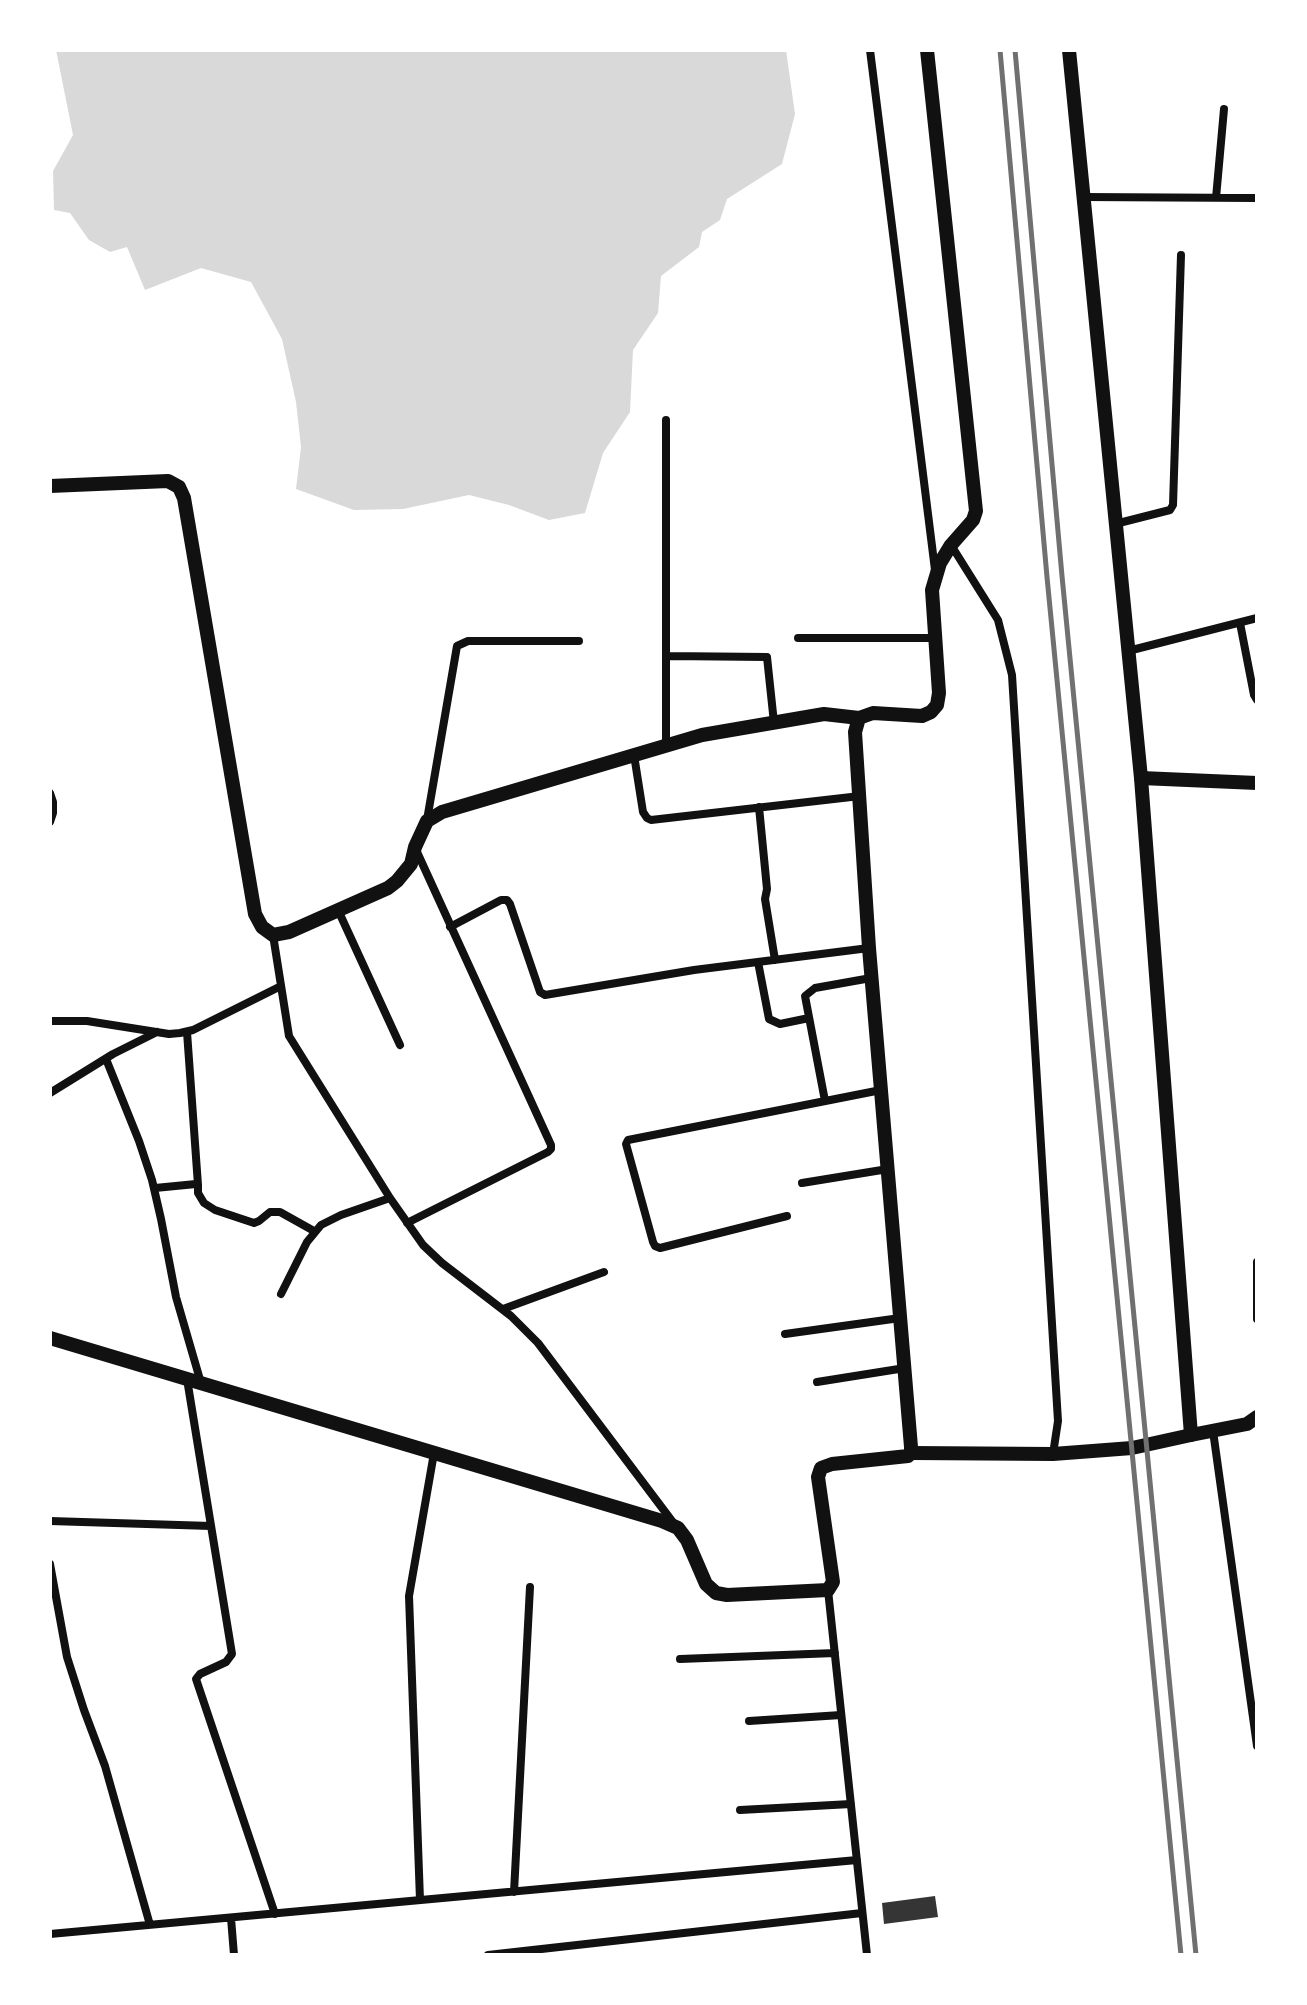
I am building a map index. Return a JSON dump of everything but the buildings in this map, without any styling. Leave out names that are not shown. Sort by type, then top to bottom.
[{"type":"main road","points":[[50,486],[168,481],[179,487],[184,498],[255,914],[262,927],[273,935],[289,932],[388,888],[411,864],[427,821],[442,812],[702,735],[824,714],[859,718],[873,713],[922,716],[931,712],[937,705],[939,693],[932,590],[936,574],[951,545],[973,520],[976,511],[927,50]]},
{"type":"main road","points":[[1069,50],[1141,778],[1191,1435]]},
{"type":"main road","points":[[859,718],[855,732],[871,978],[911,1453]]},
{"type":"main road","points":[[1141,778],[1257,783]]},
{"type":"main road","points":[[50,1338],[662,1521],[678,1528],[687,1540],[706,1584],[716,1593],[727,1595],[828,1590],[833,1582],[818,1477],[821,1468],[832,1464],[908,1456],[911,1453],[1053,1454],[1132,1448],[1247,1424],[1257,1417]]},
{"type":"street","points":[[870,50],[936,574]]},
{"type":"street","points":[[1216,198],[1224,109]]},
{"type":"street","points":[[1083,197],[1257,198]]},
{"type":"street","points":[[1115,524],[1168,510],[1173,505],[1181,255]]},
{"type":"street","points":[[666,420],[666,746]]},
{"type":"street","points":[[951,545],[998,620],[1012,675],[1058,1421],[1053,1454]]},
{"type":"street","points":[[1128,651],[1257,618]]},
{"type":"street","points":[[1240,623],[1257,700]]},
{"type":"street","points":[[798,638],[936,638]]},
{"type":"street","points":[[427,821],[457,646],[468,641],[579,641]]},
{"type":"street","points":[[667,656],[765,656],[769,660],[774,723]]},
{"type":"street","points":[[634,755],[643,812],[649,819],[860,796]]},
{"type":"street","points":[[50,793],[53,802],[50,822]]},
{"type":"street","points":[[759,807],[767,889],[765,899],[775,960]]},
{"type":"street","points":[[407,1223],[551,1149],[415,847]]},
{"type":"street","points":[[450,927],[501,900],[507,900],[540,992],[545,995],[694,970],[869,948]]},
{"type":"street","points":[[338,910],[400,1045]]},
{"type":"street","points":[[273,935],[285,1024],[294,1046],[407,1223],[423,1245],[442,1263],[523,1327],[678,1528]]},
{"type":"street","points":[[758,962],[769,1019],[780,1024],[809,1018]]},
{"type":"street","points":[[825,1101],[805,996],[815,988],[871,978]]},
{"type":"street","points":[[50,1021],[87,1021],[169,1034],[187,1032],[281,986]]},
{"type":"street","points":[[50,1093],[159,1031]]},
{"type":"street","points":[[187,1032],[198,1193],[204,1203],[215,1210],[256,1223],[266,1214],[280,1212],[314,1231]]},
{"type":"street","points":[[106,1059],[155,1188],[194,1381],[211,1526],[232,1654],[226,1662],[196,1679],[275,1914]]},
{"type":"street","points":[[787,1216],[660,1248],[655,1246],[626,1144],[633,1138],[881,1090]]},
{"type":"street","points":[[802,1183],[888,1169]]},
{"type":"street","points":[[155,1188],[198,1185]]},
{"type":"street","points":[[281,1294],[314,1231],[341,1215],[390,1198]]},
{"type":"street","points":[[1257,1262],[1257,1319]]},
{"type":"street","points":[[503,1309],[604,1272]]},
{"type":"street","points":[[785,1334],[900,1318]]},
{"type":"street","points":[[817,1382],[905,1368]]},
{"type":"street","points":[[1213,1431],[1257,1746]]},
{"type":"street","points":[[420,1900],[409,1596],[434,1453]]},
{"type":"street","points":[[50,1521],[211,1526]]},
{"type":"street","points":[[50,1564],[67,1657],[105,1766],[150,1925]]},
{"type":"street","points":[[514,1892],[530,1587]]},
{"type":"street","points":[[828,1590],[867,1955]]},
{"type":"street","points":[[680,1659],[835,1653]]},
{"type":"street","points":[[749,1721],[841,1715]]},
{"type":"street","points":[[740,1810],[851,1804]]},
{"type":"street","points":[[50,1934],[857,1860]]},
{"type":"street","points":[[488,1955],[862,1913]]},
{"type":"street","points":[[231,1918],[234,1955]]},
{"type":"shaded area","points":[[56,50],[786,50],[795,114],[782,164],[727,199],[720,220],[702,232],[699,247],[661,276],[658,313],[633,350],[630,412],[603,453],[585,513],[549,520],[469,495],[403,509],[354,510],[296,489],[301,447],[296,402],[282,339],[251,282],[201,268],[145,290],[127,247],[110,252],[89,240],[70,213],[54,210],[53,171],[73,135]]},
{"type":"railway","points":[[1000,50],[1047,577],[1181,1955]]},
{"type":"railway","points":[[1015,50],[1062,576],[1196,1955]]}]
